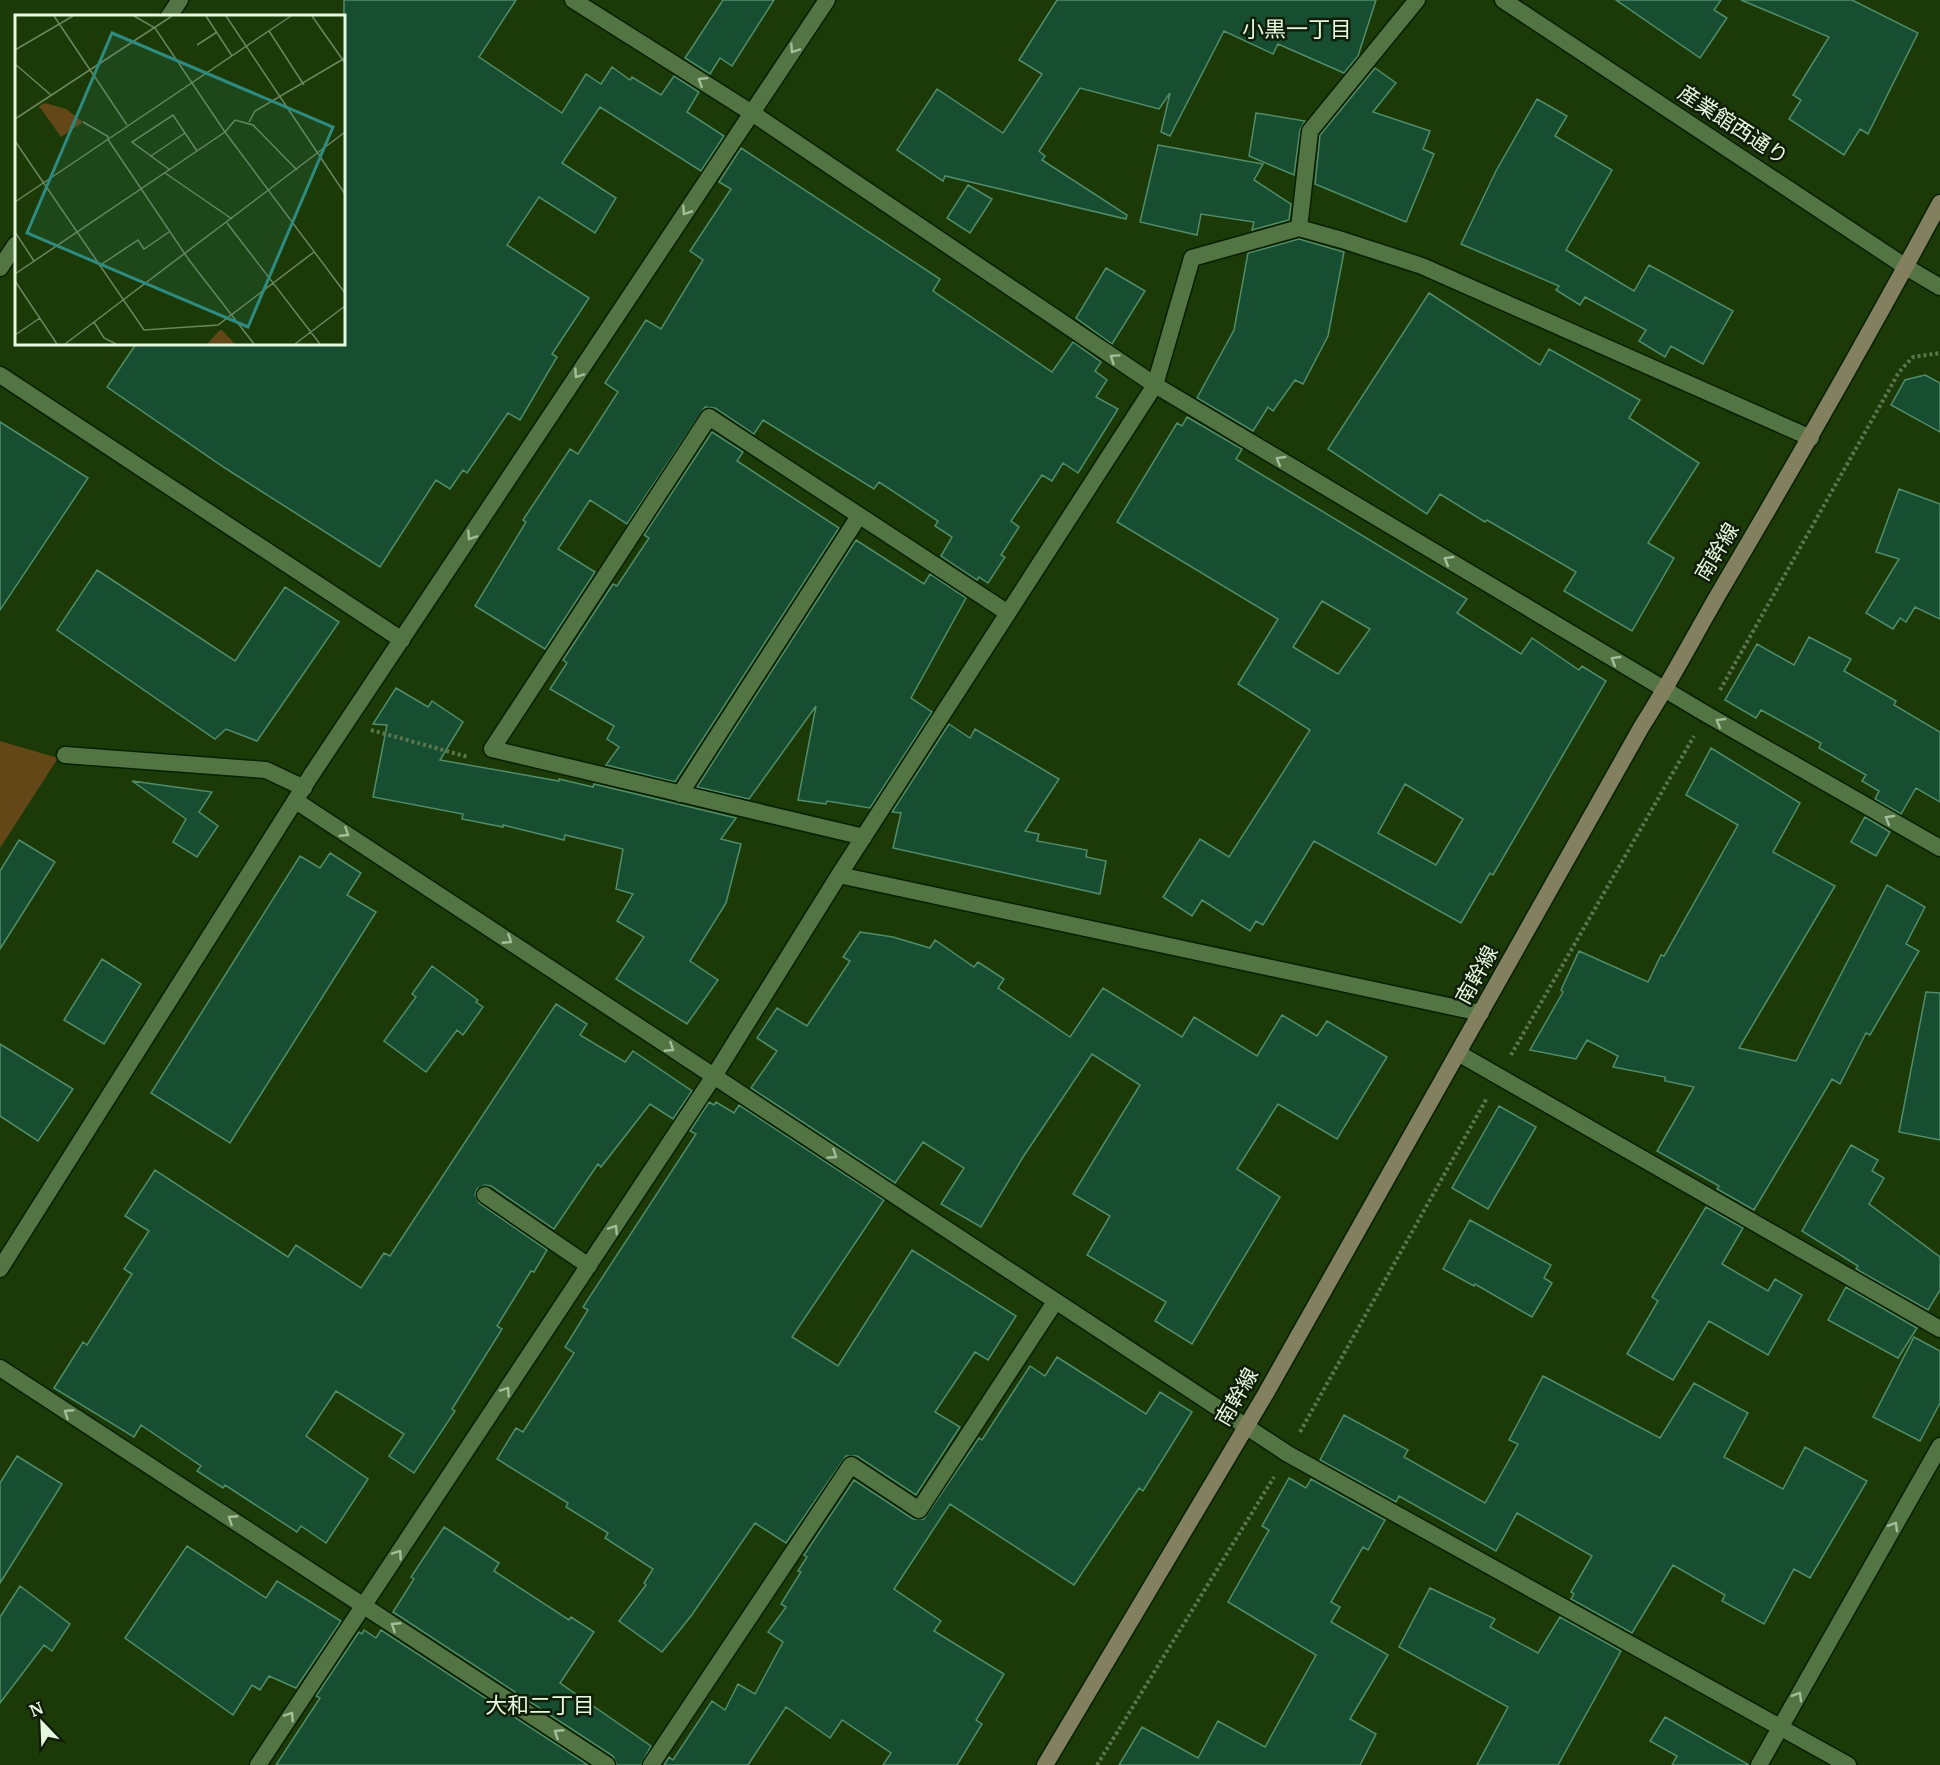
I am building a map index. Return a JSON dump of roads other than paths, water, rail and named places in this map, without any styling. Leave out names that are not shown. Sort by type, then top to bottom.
[{"type":"main road","name":"南幹線","points":[[1045,1765],[1246,1426],[1482,1013],[1641,726],[1665,690],[1684,652],[1810,438],[1940,203]]},
{"type":"street","points":[[170,15],[180,0]]},
{"type":"street","points":[[573,0],[752,113],[1155,385],[1665,690],[1940,848]]},
{"type":"street","points":[[0,1269],[300,794],[827,0]]},
{"type":"street","points":[[1299,228],[1310,131],[1417,0]]},
{"type":"street","name":"産業館西通り","points":[[1503,0],[1906,267],[1940,287]]},
{"type":"street","points":[[258,1765],[714,1076],[839,875],[1155,385],[1192,258],[1299,228],[1422,266],[1810,438]]},
{"type":"street","points":[[0,268],[15,246]]},
{"type":"street","points":[[0,375],[402,640]]},
{"type":"street","points":[[864,837],[492,749],[708,417],[1008,613]]},
{"type":"street","points":[[680,794],[860,516]]},
{"type":"street","points":[[65,755],[266,770],[286,777],[300,794],[714,1076],[1288,1454],[1848,1765]]},
{"type":"street","points":[[839,875],[1482,1013]]},
{"type":"street","points":[[1458,1053],[1940,1329]]},
{"type":"street","points":[[485,1195],[589,1266]]},
{"type":"street","points":[[651,1765],[851,1465],[919,1510],[1055,1302]]},
{"type":"street","points":[[0,1368],[607,1765]]},
{"type":"street","points":[[1759,1765],[1940,1446]]},
{"type":"district","name":"小黒一丁目","points":[[1297,29]]},
{"type":"district","name":"大和二丁目","points":[[540,1705]]}]
